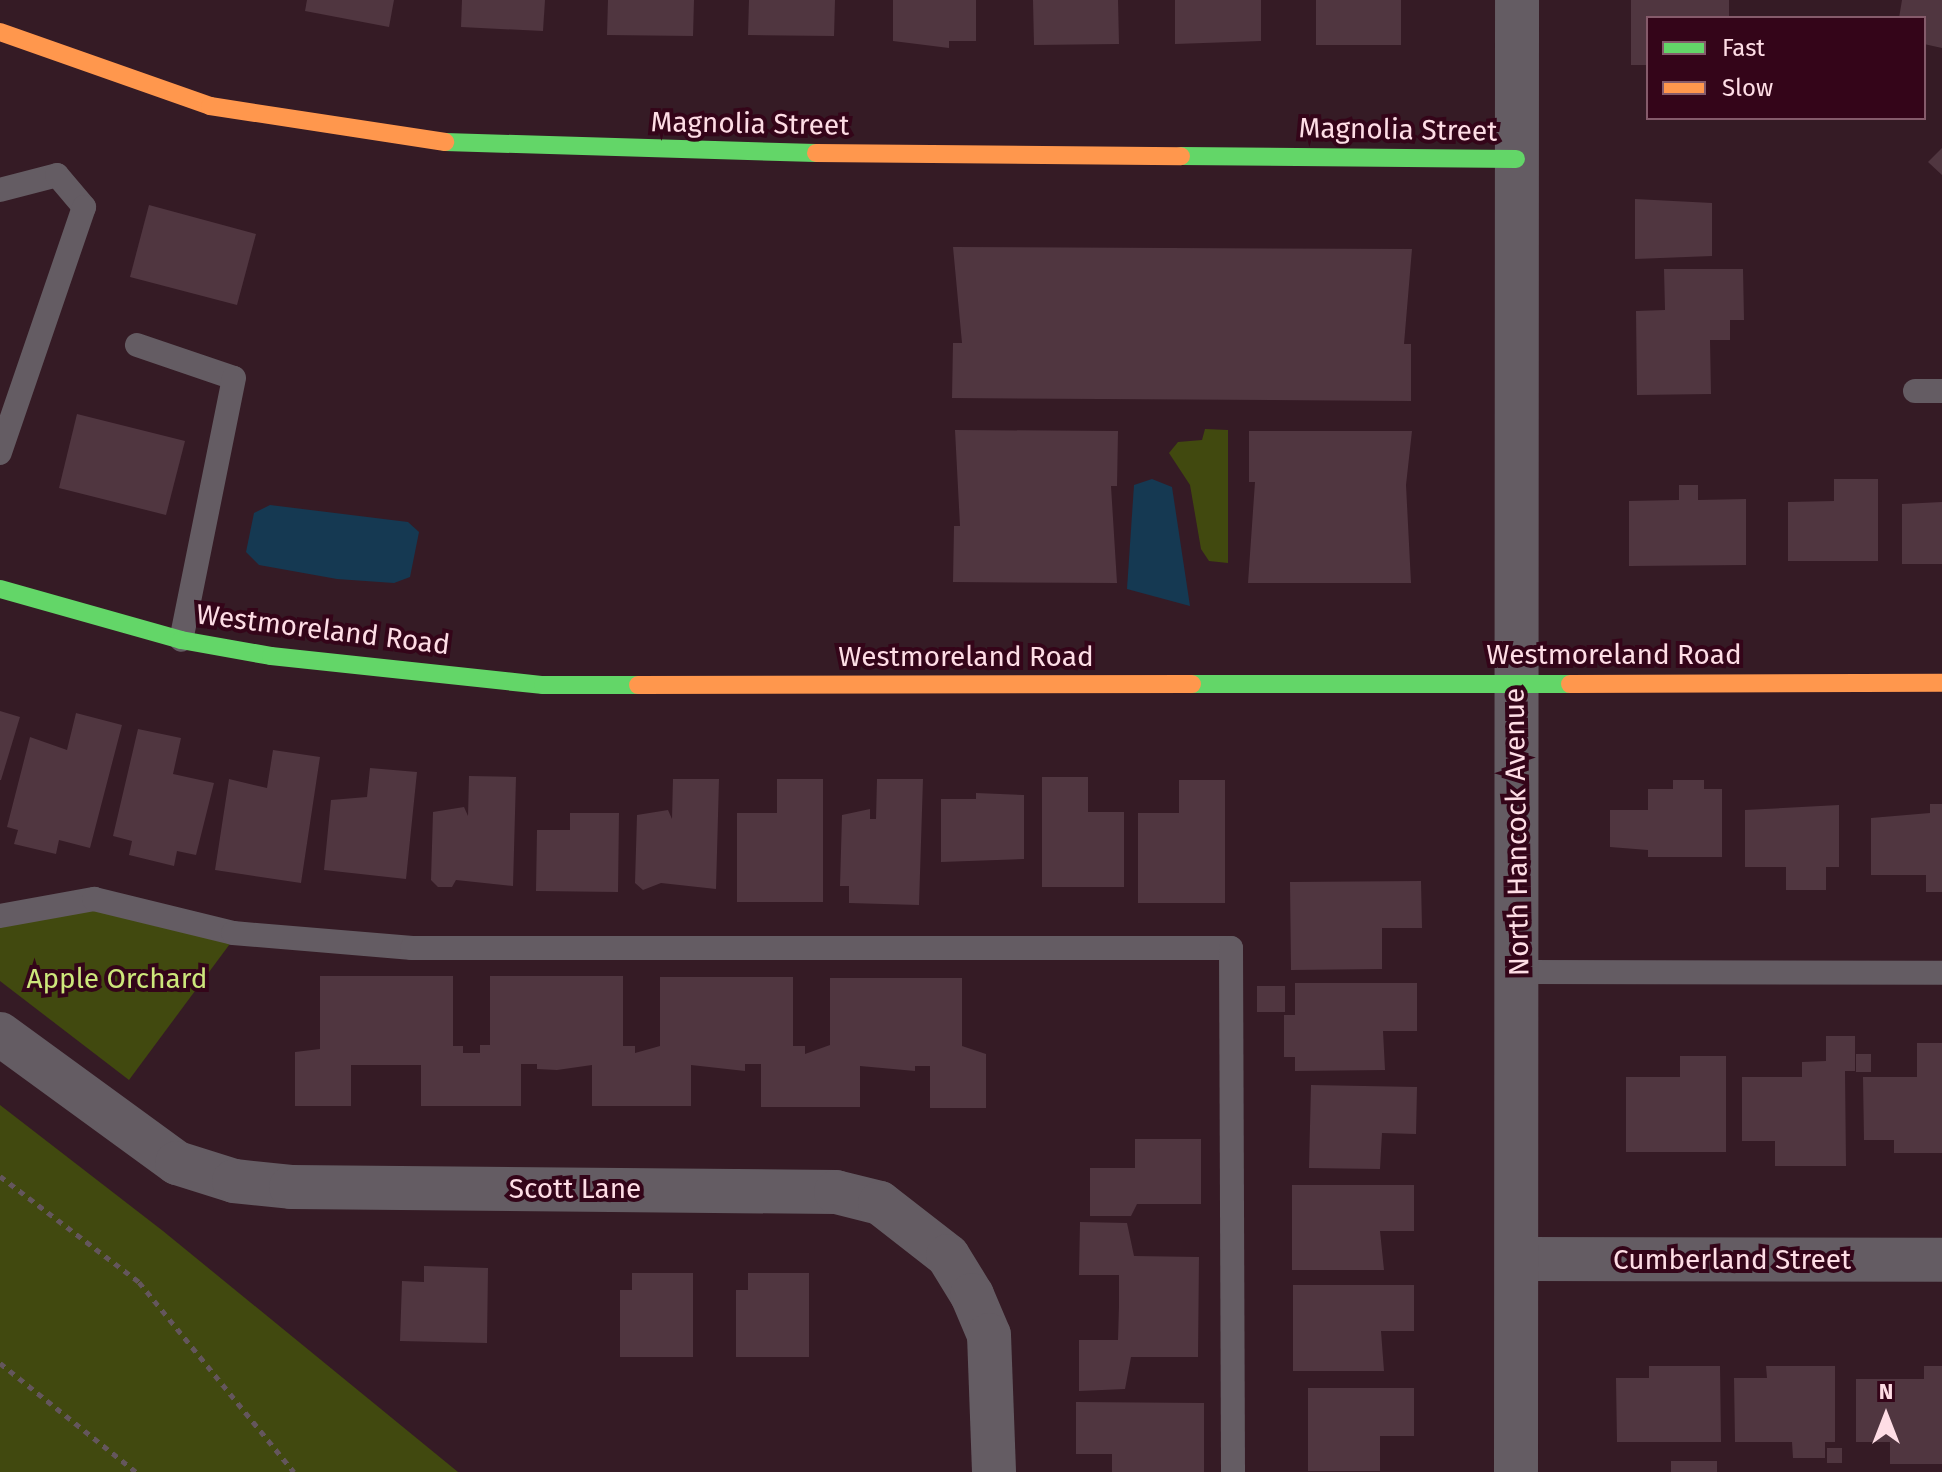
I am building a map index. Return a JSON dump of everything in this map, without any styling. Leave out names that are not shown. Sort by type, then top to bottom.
[{"type":"street","name":"North Hancock Avenue","points":[[1516,1472],[1521,1259],[1515,683],[1517,0]]},
{"type":"street","name":"Magnolia Street","points":[[0,32],[210,106],[459,144],[626,151],[1516,159]]},
{"type":"street","name":"Westmoreland Road","points":[[0,589],[181,640],[271,656],[543,685],[1942,683]]},
{"type":"street","name":"Scott Lane","points":[[0,1034],[177,1163],[234,1181],[291,1187],[836,1192],[880,1203],[948,1256],[972,1295],[989,1335],[994,1472]]},
{"type":"street","name":"Cumberland Street","points":[[1521,1259],[1942,1260]]},
{"type":"lane","points":[[0,190],[57,175],[84,207],[0,453]]},
{"type":"lane","points":[[137,345],[234,378],[181,640]]},
{"type":"lane","points":[[1915,391],[1942,391]]},
{"type":"lane","points":[[0,916],[94,899],[233,933],[412,948],[1231,948],[1233,1472]]},
{"type":"lane","points":[[1518,972],[1942,973]]},
{"type":"path","points":[[0,1176],[139,1282],[294,1472]]},
{"type":"path","points":[[0,1363],[136,1472]]},
{"type":"green space","points":[[1205,429],[1228,430],[1228,563],[1209,561],[1201,549],[1190,485],[1169,453],[1178,442],[1202,440]]},
{"type":"green space","name":"Apple Orchard","points":[[94,903],[235,937],[129,1080],[0,981],[0,920]]},
{"type":"green space","points":[[0,1105],[163,1231],[458,1472],[0,1472]]},
{"type":"water","points":[[1152,479],[1172,487],[1190,606],[1127,589],[1134,485]]},
{"type":"water","points":[[270,505],[408,522],[419,532],[410,577],[394,583],[337,579],[259,565],[246,552],[254,513]]},
{"type":"building","points":[[307,0],[394,0],[389,27],[305,11]]},
{"type":"building","points":[[462,0],[545,0],[543,31],[461,27]]},
{"type":"building","points":[[608,0],[694,0],[693,36],[607,35]]},
{"type":"building","points":[[749,0],[835,0],[834,36],[748,35]]},
{"type":"building","points":[[893,0],[976,0],[976,41],[949,41],[949,48],[893,41]]},
{"type":"building","points":[[1033,0],[1118,0],[1119,44],[1034,45]]},
{"type":"building","points":[[1175,0],[1261,0],[1261,41],[1175,44]]},
{"type":"building","points":[[1316,0],[1401,0],[1401,45],[1316,45]]},
{"type":"building","points":[[1631,0],[1729,0],[1729,16],[1646,16],[1646,65],[1631,65]]},
{"type":"building","points":[[1902,0],[1942,0],[1942,48],[1926,44],[1926,16],[1899,16]]},
{"type":"building","points":[[1942,148],[1942,175],[1928,162]]},
{"type":"building","points":[[1635,199],[1712,203],[1712,256],[1635,259]]},
{"type":"building","points":[[149,205],[256,234],[237,305],[130,277]]},
{"type":"building","points":[[953,247],[1412,249],[1404,344],[1411,344],[1411,401],[952,398],[953,343],[962,343]]},
{"type":"building","points":[[1664,269],[1743,269],[1744,320],[1730,320],[1730,340],[1710,340],[1711,394],[1637,395],[1636,311],[1665,310]]},
{"type":"building","points":[[77,414],[185,441],[166,515],[59,488]]},
{"type":"building","points":[[955,430],[1118,431],[1117,486],[1111,486],[1117,583],[953,582],[954,526],[960,526]]},
{"type":"building","points":[[1249,431],[1412,431],[1406,485],[1411,583],[1248,583],[1255,482],[1249,482]]},
{"type":"building","points":[[1834,479],[1878,479],[1878,561],[1788,561],[1788,502],[1834,501]]},
{"type":"building","points":[[1679,485],[1698,485],[1698,500],[1746,499],[1746,565],[1629,566],[1629,501],[1679,500]]},
{"type":"building","points":[[1942,502],[1942,564],[1902,564],[1902,504]]},
{"type":"building","points":[[0,711],[20,717],[1,780],[0,780]]},
{"type":"building","points":[[76,713],[122,725],[90,848],[59,840],[56,854],[14,844],[18,830],[7,827],[30,737],[67,750]]},
{"type":"building","points":[[138,729],[181,738],[173,774],[214,783],[196,855],[177,851],[174,866],[129,855],[132,841],[113,836]]},
{"type":"building","points":[[273,750],[320,757],[301,883],[215,870],[229,779],[267,788]]},
{"type":"building","points":[[370,768],[417,772],[406,879],[324,870],[331,800],[367,797]]},
{"type":"building","points":[[469,776],[516,777],[513,886],[456,880],[452,887],[438,887],[431,880],[433,812],[464,807],[468,816]]},
{"type":"building","points":[[1042,777],[1088,777],[1088,812],[1124,812],[1124,887],[1042,887]]},
{"type":"building","points":[[673,779],[719,779],[716,889],[661,883],[643,890],[635,883],[637,815],[668,810],[672,819]]},
{"type":"building","points":[[777,779],[823,779],[823,902],[737,902],[737,813],[777,813]]},
{"type":"building","points":[[877,779],[923,779],[919,905],[849,903],[849,886],[840,886],[842,815],[870,809],[870,819],[876,819]]},
{"type":"building","points":[[1179,780],[1225,780],[1225,903],[1138,903],[1138,813],[1179,813]]},
{"type":"building","points":[[1673,780],[1704,780],[1704,789],[1722,789],[1722,857],[1648,857],[1648,850],[1610,847],[1610,810],[1648,810],[1648,789],[1673,789]]},
{"type":"building","points":[[976,793],[1024,795],[1024,859],[941,862],[941,799],[976,799]]},
{"type":"building","points":[[1930,804],[1942,804],[1942,892],[1926,892],[1926,875],[1871,875],[1871,818],[1930,813]]},
{"type":"building","points":[[1839,805],[1839,867],[1826,867],[1826,890],[1786,890],[1786,867],[1745,867],[1745,810]]},
{"type":"building","points":[[570,813],[619,813],[618,892],[536,891],[537,830],[570,830]]},
{"type":"building","points":[[1421,881],[1422,928],[1382,928],[1382,969],[1291,970],[1290,882]]},
{"type":"building","points":[[320,976],[453,976],[453,1046],[463,1046],[463,1053],[480,1053],[480,1045],[490,1045],[490,976],[623,976],[623,1046],[635,1046],[635,1053],[660,1046],[660,977],[793,977],[793,1046],[805,1046],[805,1054],[830,1045],[830,978],[962,978],[962,1046],[986,1054],[986,1108],[930,1108],[930,1066],[915,1066],[915,1071],[860,1066],[860,1107],[761,1107],[761,1064],[745,1064],[745,1071],[691,1065],[691,1106],[592,1106],[592,1065],[557,1070],[537,1069],[537,1064],[521,1064],[521,1106],[421,1106],[421,1065],[351,1065],[351,1106],[295,1106],[295,1052],[320,1049]]},
{"type":"building","points":[[1295,983],[1417,983],[1417,1031],[1383,1031],[1385,1070],[1295,1071],[1295,1057],[1284,1057],[1284,1015],[1295,1015]]},
{"type":"building","points":[[1257,986],[1285,986],[1285,1012],[1257,1012]]},
{"type":"building","points":[[1826,1036],[1855,1036],[1855,1071],[1845,1071],[1846,1166],[1775,1166],[1775,1141],[1742,1141],[1742,1077],[1802,1077],[1802,1062],[1826,1061]]},
{"type":"building","points":[[1917,1043],[1942,1043],[1942,1153],[1894,1153],[1894,1140],[1864,1140],[1863,1077],[1917,1077]]},
{"type":"building","points":[[1856,1054],[1871,1054],[1871,1072],[1856,1072]]},
{"type":"building","points":[[1680,1056],[1726,1056],[1726,1152],[1626,1152],[1626,1077],[1680,1077]]},
{"type":"building","points":[[1311,1085],[1417,1087],[1416,1134],[1382,1133],[1380,1169],[1309,1168]]},
{"type":"building","points":[[1135,1139],[1201,1139],[1201,1204],[1137,1204],[1131,1216],[1090,1216],[1090,1168],[1135,1168]]},
{"type":"building","points":[[1292,1185],[1414,1185],[1414,1231],[1380,1231],[1384,1270],[1292,1270]]},
{"type":"building","points":[[1080,1222],[1127,1223],[1134,1256],[1199,1257],[1198,1357],[1131,1357],[1125,1389],[1079,1391],[1079,1340],[1118,1340],[1119,1306],[1119,1275],[1079,1275]]},
{"type":"building","points":[[424,1266],[488,1268],[487,1343],[400,1341],[402,1281],[424,1282]]},
{"type":"building","points":[[632,1273],[693,1273],[693,1357],[620,1357],[620,1290],[632,1290]]},
{"type":"building","points":[[748,1273],[809,1273],[809,1357],[736,1357],[736,1290],[748,1290]]},
{"type":"building","points":[[1293,1285],[1414,1285],[1414,1331],[1381,1331],[1384,1371],[1293,1371]]},
{"type":"building","points":[[1649,1366],[1720,1366],[1721,1442],[1617,1442],[1616,1378],[1649,1378]]},
{"type":"building","points":[[1766,1366],[1835,1366],[1835,1442],[1825,1442],[1825,1458],[1793,1458],[1792,1442],[1735,1442],[1734,1378],[1767,1378]]},
{"type":"building","points":[[1924,1366],[1942,1366],[1942,1464],[1890,1464],[1890,1442],[1856,1442],[1856,1379],[1924,1379]]},
{"type":"building","points":[[1308,1388],[1414,1388],[1414,1436],[1380,1436],[1380,1471],[1308,1471]]},
{"type":"building","points":[[1076,1402],[1204,1403],[1204,1472],[1112,1472],[1112,1454],[1076,1454]]},
{"type":"building","points":[[1827,1448],[1842,1448],[1842,1463],[1827,1463]]},
{"type":"building","points":[[1671,1461],[1717,1461],[1717,1472],[1671,1472]]},
{"type":"traffic: fast","points":[[445,142],[816,153]]},
{"type":"traffic: fast","points":[[1181,156],[1516,159]]},
{"type":"traffic: fast","points":[[0,589],[181,640],[271,656],[543,685],[638,685]]},
{"type":"traffic: fast","points":[[1192,684],[1570,684]]},
{"type":"traffic: slow","points":[[0,32],[210,106],[445,142]]},
{"type":"traffic: slow","points":[[816,153],[1181,156]]},
{"type":"traffic: slow","points":[[1570,684],[1942,683]]},
{"type":"traffic: slow","points":[[638,685],[1192,684]]}]
